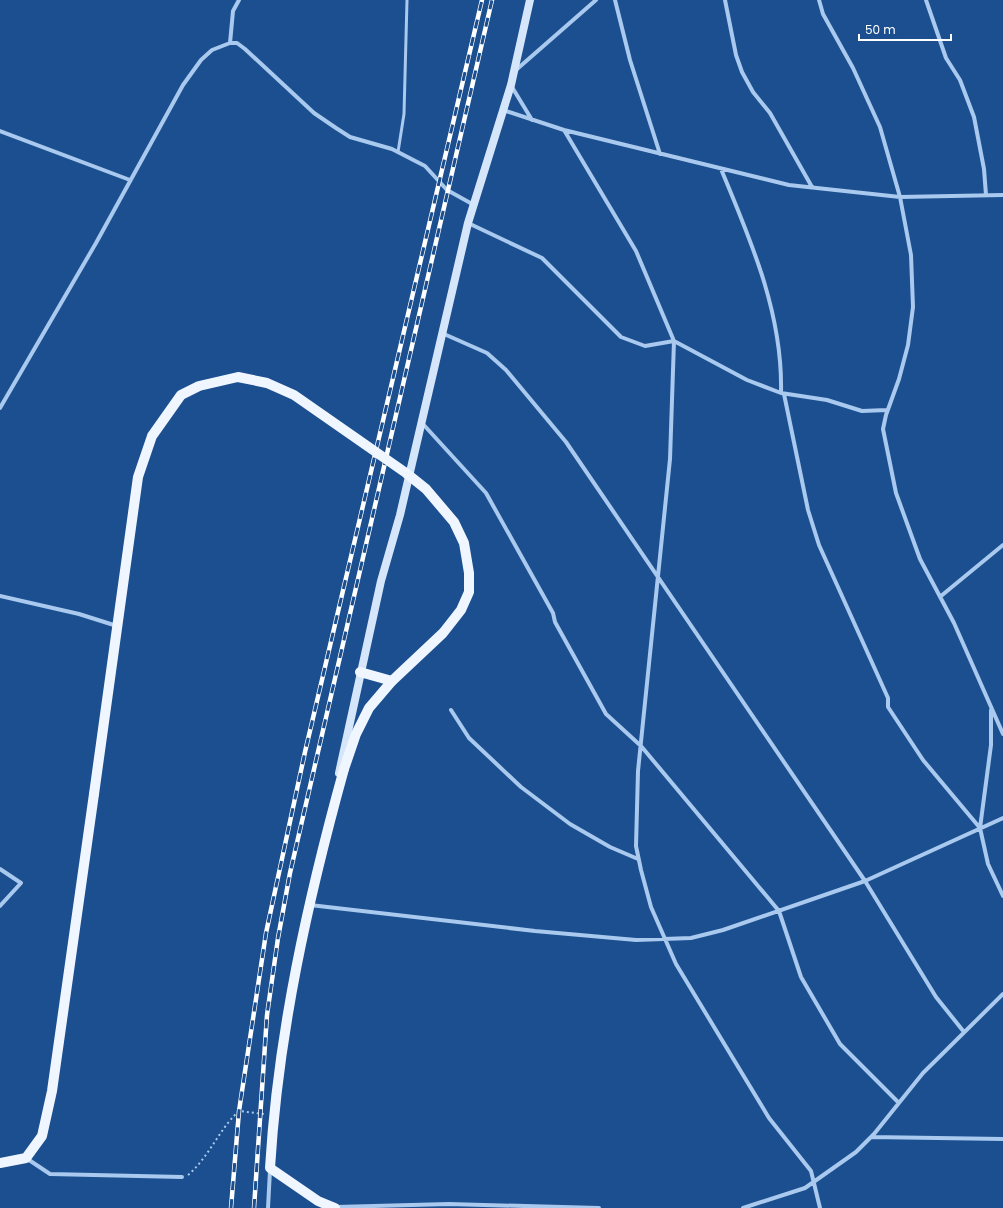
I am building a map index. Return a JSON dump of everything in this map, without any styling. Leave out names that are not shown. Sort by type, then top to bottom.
[{"type":"main road","points":[[325,838],[381,581],[400,515],[444,334],[468,223],[511,85],[530,0]]},
{"type":"main road","points":[[0,1163],[26,1158],[42,1136],[52,1091],[138,477],[152,436],[181,394],[199,386],[238,377],[267,383],[294,395],[406,473],[426,489],[454,522],[464,543],[469,573],[469,592],[461,610],[443,633],[392,681],[369,708],[356,734],[344,769],[308,905],[289,1011],[274,1117],[270,1168],[318,1201],[334,1207]]},
{"type":"main road","points":[[360,672],[392,681]]},
{"type":"street","points":[[230,43],[233,11],[239,0]]},
{"type":"street","points":[[514,71],[596,0]]},
{"type":"street","points":[[615,0],[630,60],[660,154]]},
{"type":"street","points":[[725,0],[736,55],[742,72],[753,92],[770,113],[812,187]]},
{"type":"street","points":[[819,0],[823,14],[853,68],[880,127],[900,197],[912,260],[913,307],[906,352],[900,379],[887,410],[884,429],[896,493],[920,559],[941,596],[1003,734]]},
{"type":"street","points":[[926,0],[946,58],[960,80],[974,117],[984,169],[986,195]]},
{"type":"street","points":[[0,408],[96,243],[183,85],[201,60],[212,50],[230,43],[237,43],[314,113],[350,137],[398,152],[426,166],[447,190],[474,206]]},
{"type":"street","points":[[511,85],[533,120]]},
{"type":"street","points":[[503,110],[564,130],[789,185],[900,197],[1003,195]]},
{"type":"street","points":[[0,130],[130,180]]},
{"type":"street","points":[[564,130],[636,251],[674,341],[670,459],[641,746],[636,846],[638,859],[651,907],[676,964],[769,1118],[811,1171],[820,1208]]},
{"type":"street","points":[[721,169],[742,216],[765,285],[779,354],[783,393],[808,510],[819,545],[888,698],[888,707],[923,760],[980,828]]},
{"type":"street","points":[[468,223],[542,258],[621,337],[645,346],[674,341],[747,380],[783,393],[827,400],[862,411],[887,410]]},
{"type":"street","points":[[444,334],[487,353],[506,370],[566,442],[866,881],[936,997],[964,1032]]},
{"type":"street","points":[[422,423],[486,493],[553,612],[555,622],[606,714],[641,746],[778,911],[801,977],[840,1044],[898,1102]]},
{"type":"street","points":[[941,596],[1003,545]]},
{"type":"street","points":[[0,596],[79,614],[117,626]]},
{"type":"street","points":[[991,707],[992,745],[980,828],[988,864],[1003,896]]},
{"type":"street","points":[[451,710],[469,738],[521,787],[570,824],[610,847],[638,859]]},
{"type":"street","points":[[308,905],[535,931],[636,940],[691,938],[778,911],[866,881],[1003,818]]},
{"type":"street","points":[[0,869],[20,883],[0,906]]},
{"type":"street","points":[[742,1208],[806,1188],[856,1152],[871,1137],[923,1073],[1003,994]]},
{"type":"street","points":[[871,1137],[1003,1139]]},
{"type":"street","points":[[26,1158],[50,1174],[182,1177]]},
{"type":"street","points":[[268,1208],[270,1168]]},
{"type":"street","points":[[334,1207],[449,1204],[599,1208]]},
{"type":"lane","points":[[398,152],[404,114],[407,0]]},
{"type":"path","points":[[182,1177],[189,1174],[199,1164],[213,1147],[230,1118],[239,1111],[260,1113],[274,1117]]},
{"type":"railway","points":[[231,1208],[239,1111],[266,933],[305,752],[482,0]]},
{"type":"railway","points":[[254,1208],[267,1015],[278,938],[290,873],[492,0]]}]
